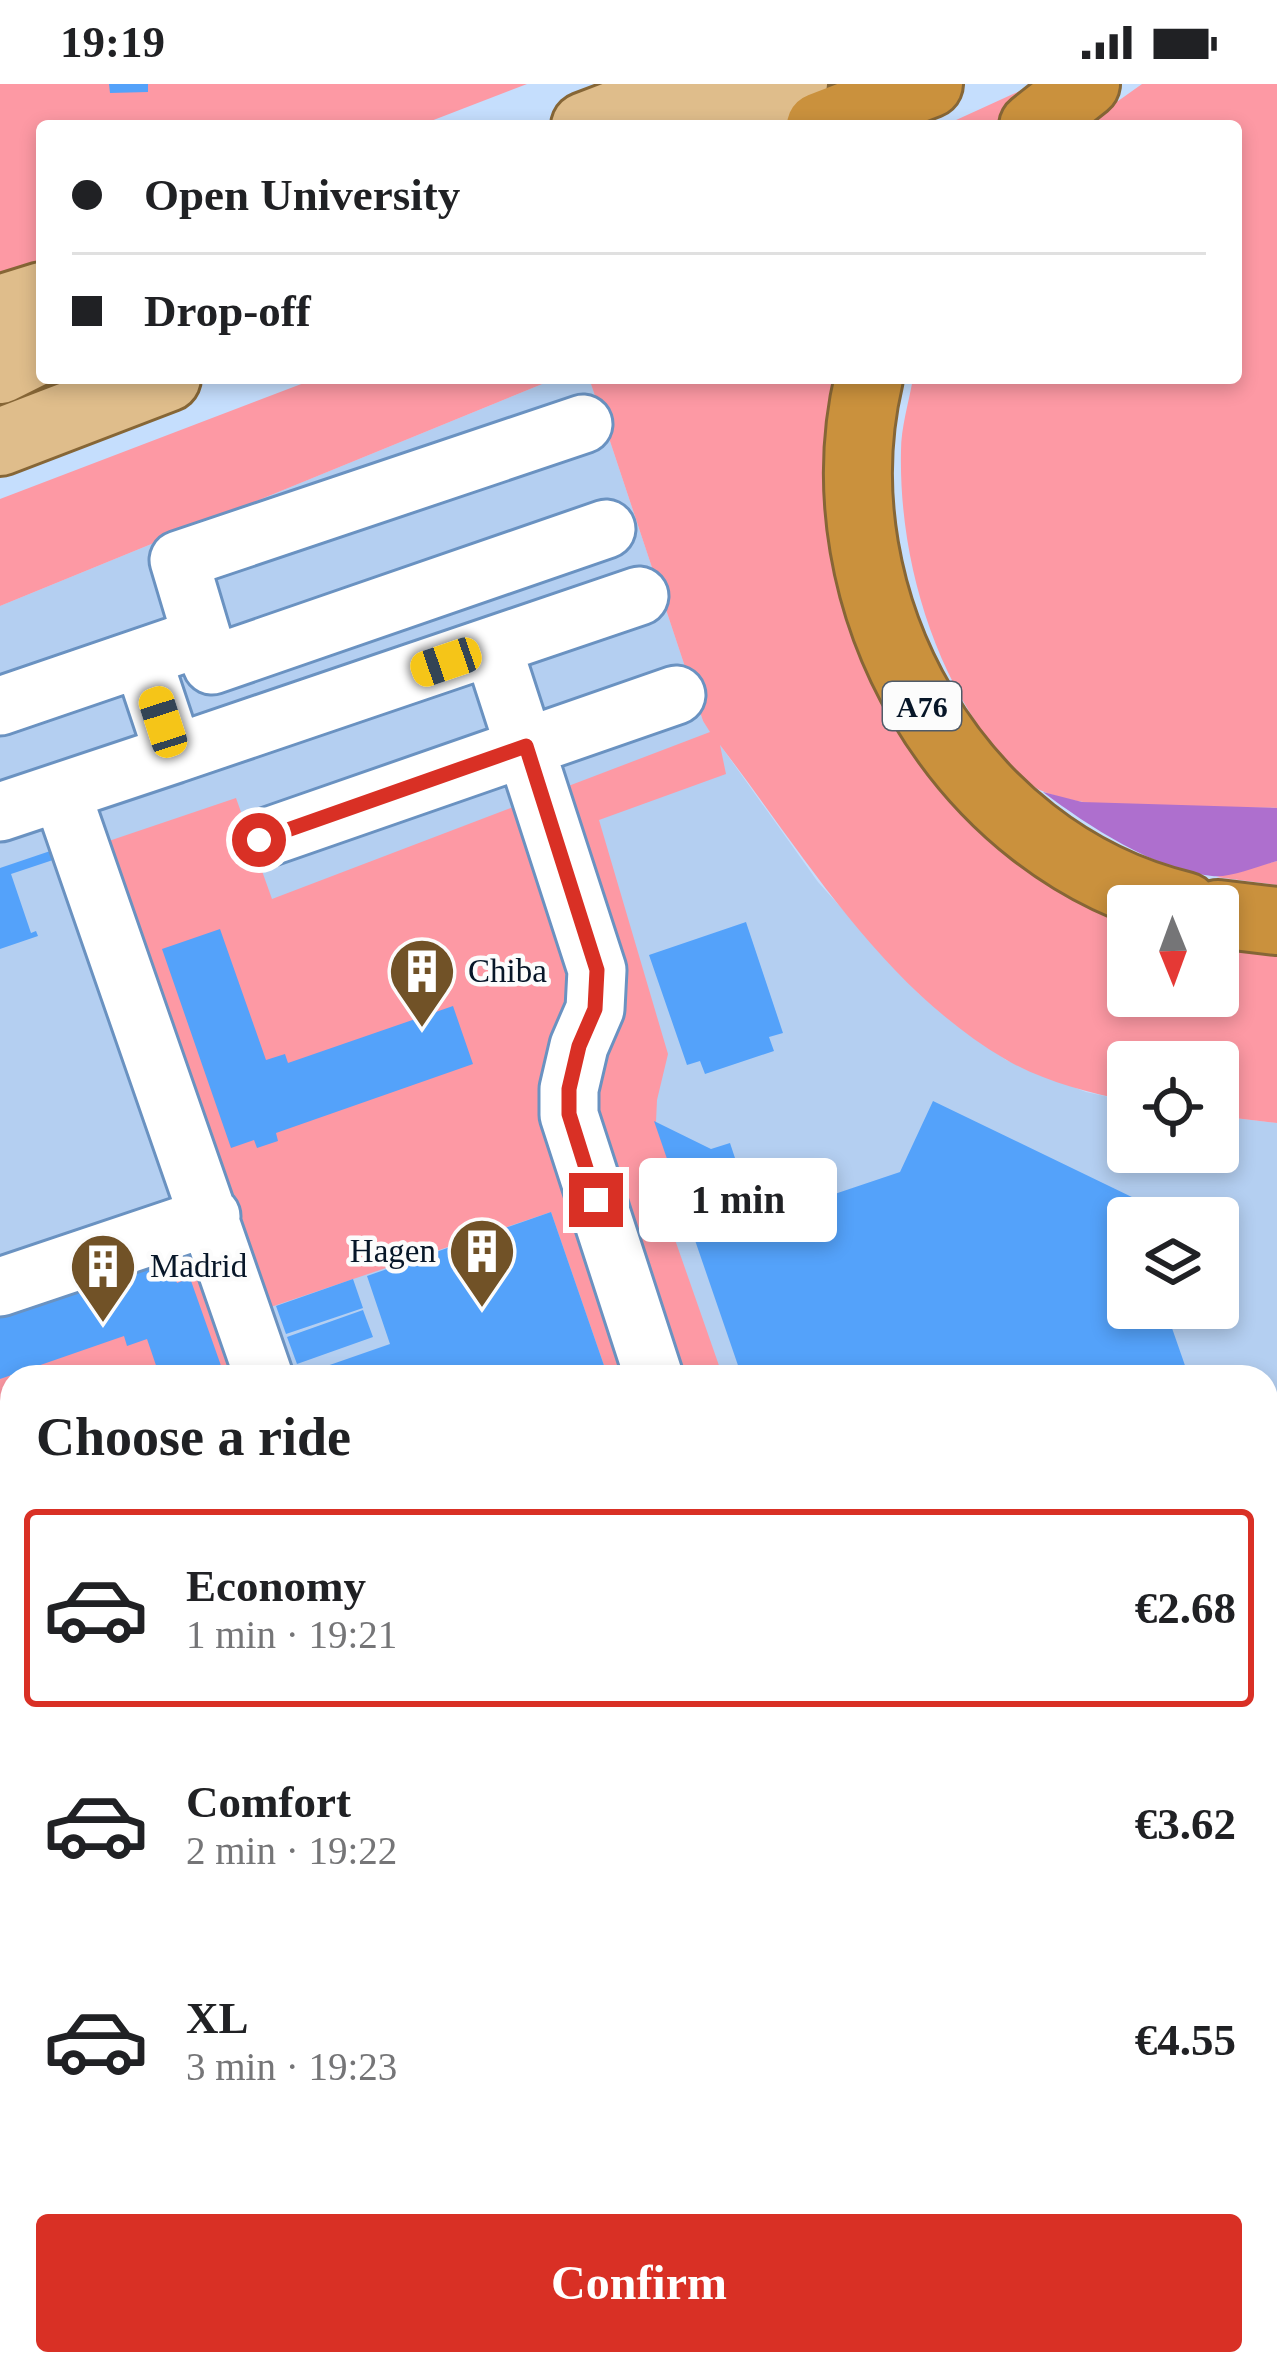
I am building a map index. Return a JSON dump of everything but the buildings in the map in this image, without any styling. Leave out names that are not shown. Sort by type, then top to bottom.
[{"type":"highway","points":[[836,120],[929,84]]},
{"type":"highway","points":[[1041,120],[1086,84]]},
{"type":"highway","name":"A76","points":[[868,384],[858,482],[866,565],[892,644],[926,713],[975,780],[1005,810],[1102,877],[1125,885]]},
{"type":"highway","points":[[1239,916],[1277,921]]},
{"type":"main road","points":[[600,120],[695,84]]},
{"type":"main road","points":[[701,120],[794,84]]},
{"type":"main road","points":[[0,309],[36,298]]},
{"type":"main road","points":[[0,370],[36,352]]},
{"type":"main road","points":[[0,388],[36,374]]},
{"type":"main road","points":[[0,442],[150,384]]},
{"type":"street","points":[[584,424],[179,560],[212,665],[606,529]]},
{"type":"street","points":[[0,812],[639,596]]},
{"type":"street","points":[[0,706],[202,637]]},
{"type":"street","points":[[492,646],[597,970],[595,1009],[579,1046],[569,1089],[569,1114],[650,1365]]},
{"type":"street","points":[[142,658],[174,754]]},
{"type":"street","points":[[259,840],[676,695]]},
{"type":"street","points":[[61,792],[260,1365]]},
{"type":"street","points":[[0,1288],[211,1216]]},
{"type":"shaded area","points":[[0,84],[527,84],[434,120],[36,120],[36,273],[0,286]]},
{"type":"shaded area","points":[[1035,84],[1010,120],[956,120]]},
{"type":"shaded area","points":[[1142,84],[1277,84],[1277,808],[1099,804],[1047,793],[1030,784],[999,754],[966,706],[921,601],[902,488],[901,451],[912,384],[1242,384],[1242,120],[1091,120]]},
{"type":"shaded area","points":[[301,384],[542,384],[0,606],[0,499]]},
{"type":"shaded area","points":[[542,384],[591,384],[703,721],[818,882],[919,994],[1006,1060],[1107,1096],[1107,1173],[1239,1173],[1239,1118],[1277,1123],[1277,1365],[0,1365],[0,606]]},
{"type":"shaded area","points":[[591,384],[852,384],[854,617],[870,676],[903,736],[945,793],[1107,902],[1107,1017],[1239,1017],[1239,943],[1277,947],[1277,1123],[1239,1118],[1239,1041],[1107,1041],[1107,1096],[1034,1074],[1005,1059],[920,995],[883,957],[720,745],[726,774],[599,820],[668,1054],[656,1122],[676,1186],[658,1191],[719,1365],[604,1365],[551,1212],[256,1312],[91,847],[236,798],[272,899],[710,732]]},
{"type":"shaded area","points":[[1043,792],[1082,802],[1277,808],[1277,861],[1228,875],[1190,872],[1123,844]]},
{"type":"shaded area","points":[[1277,861],[1277,885],[1216,877]]},
{"type":"shaded area","name":"Madrid","points":[[197,1231],[245,1365],[0,1365],[0,1297]]},
{"type":"place","name":"Chiba","points":[[422,1030]]},
{"type":"place","name":"Hagen","points":[[482,1310]]},
{"type":"place","name":"Madrid","points":[[103,1325]]},
{"type":"route","points":[[259,840],[526,746],[597,970],[595,1009],[579,1046],[569,1089],[569,1114],[596,1200]]}]
